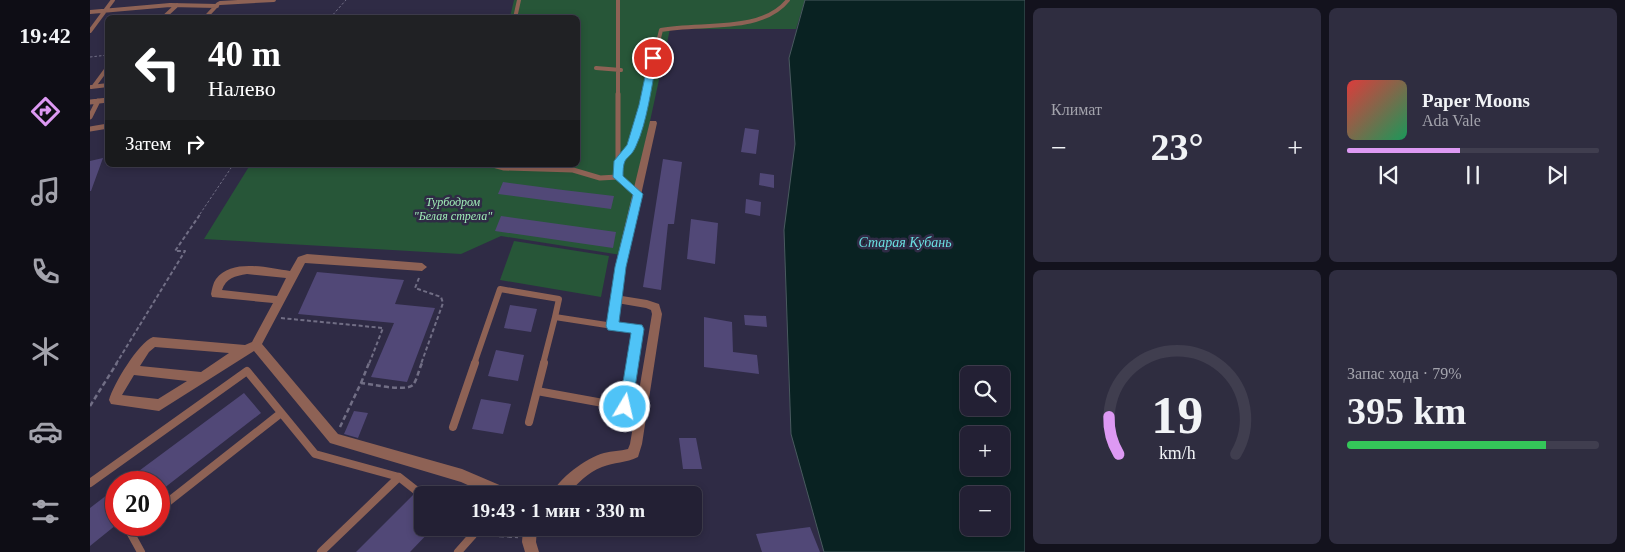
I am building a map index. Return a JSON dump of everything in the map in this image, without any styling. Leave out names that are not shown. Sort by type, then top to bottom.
[{"type":"street","points":[[566,486],[573,478],[592,465],[610,458],[624,458],[633,453],[636,444],[657,314],[655,307],[647,304],[617,299],[620,267],[653,123]]},
{"type":"street","points":[[422,267],[307,258],[301,260],[271,317],[250,348],[159,405],[115,400],[117,392],[145,349],[153,342],[250,348],[334,438],[462,476],[485,486]]},
{"type":"street","points":[[280,300],[216,294],[217,286],[224,276],[236,270],[294,275]]},
{"type":"street","points":[[132,370],[202,377]]},
{"type":"lane","points":[[90,31],[113,0]]},
{"type":"lane","points":[[166,15],[181,0]]},
{"type":"lane","points":[[90,12],[274,0]]},
{"type":"lane","points":[[516,15],[520,0]]},
{"type":"lane","points":[[618,0],[618,177]]},
{"type":"lane","points":[[619,161],[632,146],[644,105],[656,43],[661,30],[672,26],[735,24],[763,19],[786,5],[788,0]]},
{"type":"lane","points":[[208,15],[220,3]]},
{"type":"lane","points":[[596,68],[618,70]]},
{"type":"lane","points":[[92,87],[105,71]]},
{"type":"lane","points":[[92,87],[105,85]]},
{"type":"lane","points":[[90,102],[105,100]]},
{"type":"lane","points":[[90,117],[98,101]]},
{"type":"lane","points":[[90,128],[105,126]]},
{"type":"lane","points":[[500,167],[573,170],[600,178],[618,177],[638,194]]},
{"type":"lane","points":[[453,427],[500,289],[558,299],[530,422]]},
{"type":"lane","points":[[613,326],[617,299]]},
{"type":"lane","points":[[537,391],[625,407],[638,329],[555,317]]},
{"type":"lane","points":[[90,483],[247,371],[315,454],[399,477],[414,489]]},
{"type":"lane","points":[[170,500],[280,413]]},
{"type":"lane","points":[[321,552],[399,477]]},
{"type":"lane","points":[[132,536],[142,552]]},
{"type":"lane","points":[[458,552],[472,536]]},
{"type":"path","points":[[333,15],[346,0]]},
{"type":"path","points":[[90,57],[105,55]]},
{"type":"path","points":[[90,406],[185,251],[176,251],[232,167]]},
{"type":"path","points":[[361,383],[396,388],[410,387],[414,384],[443,303],[441,297],[434,293],[421,292],[415,288],[422,267]]},
{"type":"path","points":[[271,317],[383,328],[361,383],[334,438]]},
{"type":"path","points":[[514,536],[531,540]]},
{"type":"green space","name":"Турбодром \"Белая стрела\"","points":[[514,0],[805,0],[796,29],[670,29],[621,255],[501,236],[461,254],[204,239],[249,167],[580,167],[580,15],[510,15]]},
{"type":"green space","points":[[514,241],[609,256],[601,297],[500,280]]},
{"type":"water","name":"Старая Кубань","points":[[805,0],[1025,0],[1025,552],[824,552],[791,434],[784,230],[795,144],[789,58]]},
{"type":"building","points":[[745,128],[759,130],[756,154],[741,152]]},
{"type":"building","points":[[103,158],[91,191],[90,191],[90,161]]},
{"type":"building","points":[[663,159],[682,162],[674,224],[668,224],[661,290],[643,287]]},
{"type":"building","points":[[760,173],[774,175],[774,188],[759,185]]},
{"type":"building","points":[[503,182],[614,196],[611,209],[498,194]]},
{"type":"building","points":[[746,199],[761,202],[760,216],[745,213]]},
{"type":"building","points":[[501,216],[616,232],[613,248],[495,231]]},
{"type":"building","points":[[691,219],[718,223],[715,264],[687,259]]},
{"type":"building","points":[[317,272],[404,280],[395,304],[435,308],[407,382],[371,377],[394,323],[298,314]]},
{"type":"building","points":[[510,305],[537,309],[531,332],[504,328]]},
{"type":"building","points":[[744,315],[766,316],[767,327],[745,325]]},
{"type":"building","points":[[704,317],[732,322],[733,352],[757,355],[759,374],[704,367]]},
{"type":"building","points":[[496,350],[524,355],[518,381],[488,376]]},
{"type":"building","points":[[244,393],[261,413],[170,483],[170,471],[139,471]]},
{"type":"building","points":[[481,399],[511,404],[503,434],[472,429]]},
{"type":"building","points":[[354,411],[368,413],[358,438],[344,434]]},
{"type":"building","points":[[679,438],[696,438],[702,469],[683,469]]},
{"type":"building","points":[[105,496],[105,534],[90,546],[90,508]]},
{"type":"building","points":[[414,496],[414,536],[425,536],[410,552],[356,552]]},
{"type":"building","points":[[810,527],[820,552],[762,552],[756,534]]},
{"type":"route","points":[[625,407],[638,329],[613,326],[620,267],[638,194],[618,177],[619,161],[632,146],[644,105],[653,58]]}]
